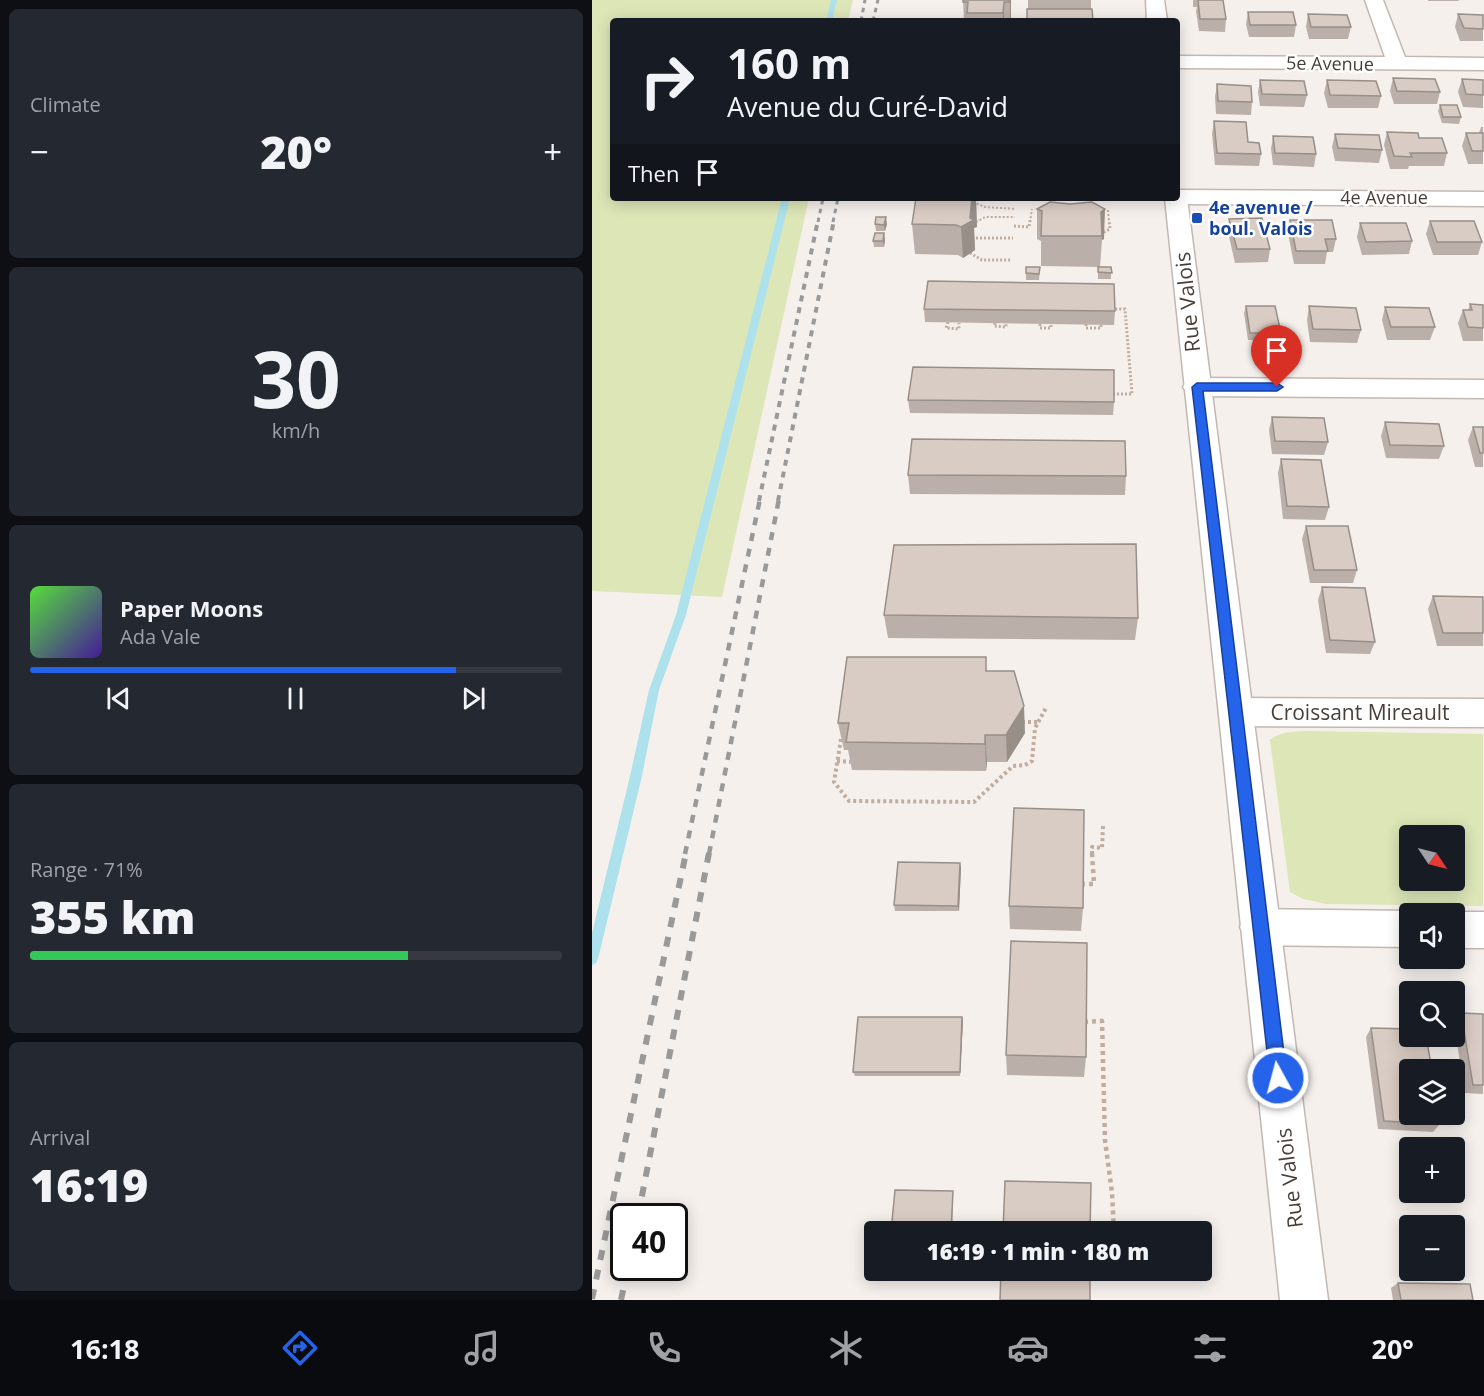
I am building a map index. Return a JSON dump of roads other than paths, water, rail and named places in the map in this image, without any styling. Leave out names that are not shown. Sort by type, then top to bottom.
[{"type":"street","points":[[1154,0],[1157,18]]},
{"type":"street","points":[[1374,0],[1397,64]]},
{"type":"street","name":"5e Avenue","points":[[1180,62],[1483,64]]},
{"type":"street","name":"4e Avenue","points":[[1180,197],[1483,199]]},
{"type":"street","name":"Rue Valois","points":[[1177,201],[1197,387],[1304,1300]]},
{"type":"street","points":[[1197,387],[1483,389]]},
{"type":"street","name":"Croissant Mireault","points":[[1236,712],[1483,713]]},
{"type":"street","points":[[1260,927],[1399,929]]},
{"type":"street","points":[[1465,930],[1483,930]]},
{"type":"waterway","points":[[830,18],[834,0]]},
{"type":"waterway","points":[[592,959],[654,690],[681,615],[785,201]]},
{"type":"railway","points":[[862,18],[865,0]]},
{"type":"railway","points":[[874,18],[878,0]]},
{"type":"railway","points":[[818,222],[822,201]]},
{"type":"railway","points":[[833,222],[837,201]]},
{"type":"railway","points":[[759,501],[818,220]]},
{"type":"railway","points":[[778,501],[834,220]]},
{"type":"railway","points":[[685,854],[760,499]]},
{"type":"railway","points":[[709,854],[779,499]]},
{"type":"railway","points":[[592,1299],[686,853]]},
{"type":"railway","points":[[641,1203],[709,853]]},
{"type":"railway","points":[[621,1300],[625,1281]]},
{"type":"place","name":"4e avenue / boul. Valois","points":[[1197,218]]}]
